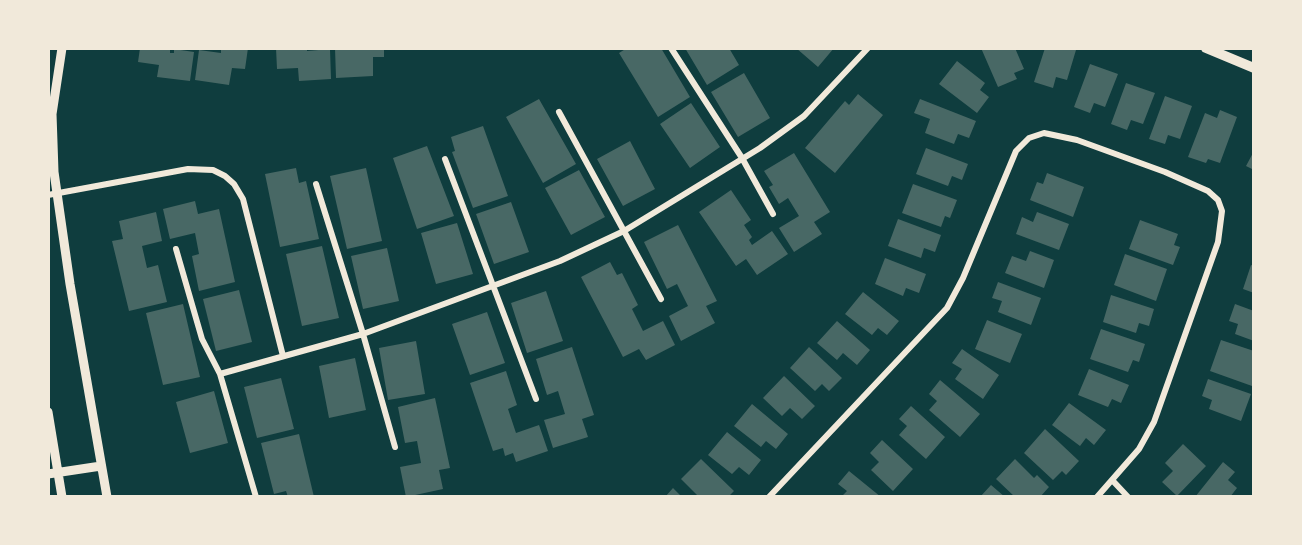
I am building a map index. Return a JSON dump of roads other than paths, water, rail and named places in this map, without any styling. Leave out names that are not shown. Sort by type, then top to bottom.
[{"type":"main road","points":[[1206,48],[1254,68]]},
{"type":"street","points":[[62,48],[52,114],[53,194],[107,497]]},
{"type":"street","points":[[670,48],[742,158],[773,214]]},
{"type":"street","points":[[220,374],[363,334],[560,261],[624,231],[742,158],[804,116],[868,48]]},
{"type":"street","points":[[559,112],[661,299]]},
{"type":"street","points":[[769,497],[947,308],[963,278],[1016,152],[1029,138],[1044,133],[1077,140],[1186,181],[1208,191],[1218,200],[1222,211],[1218,242],[1154,422],[1139,449],[1097,497]]},
{"type":"street","points":[[446,159],[536,399]]},
{"type":"street","points":[[53,194],[188,169],[213,170],[225,176],[234,184],[243,199],[283,356]]},
{"type":"street","points":[[316,184],[363,334],[395,447]]},
{"type":"street","points":[[177,249],[202,339],[220,374],[255,497]]},
{"type":"street","points":[[48,412],[53,473],[62,497]]},
{"type":"street","points":[[53,473],[101,466]]},
{"type":"street","points":[[1113,481],[1128,497]]}]
